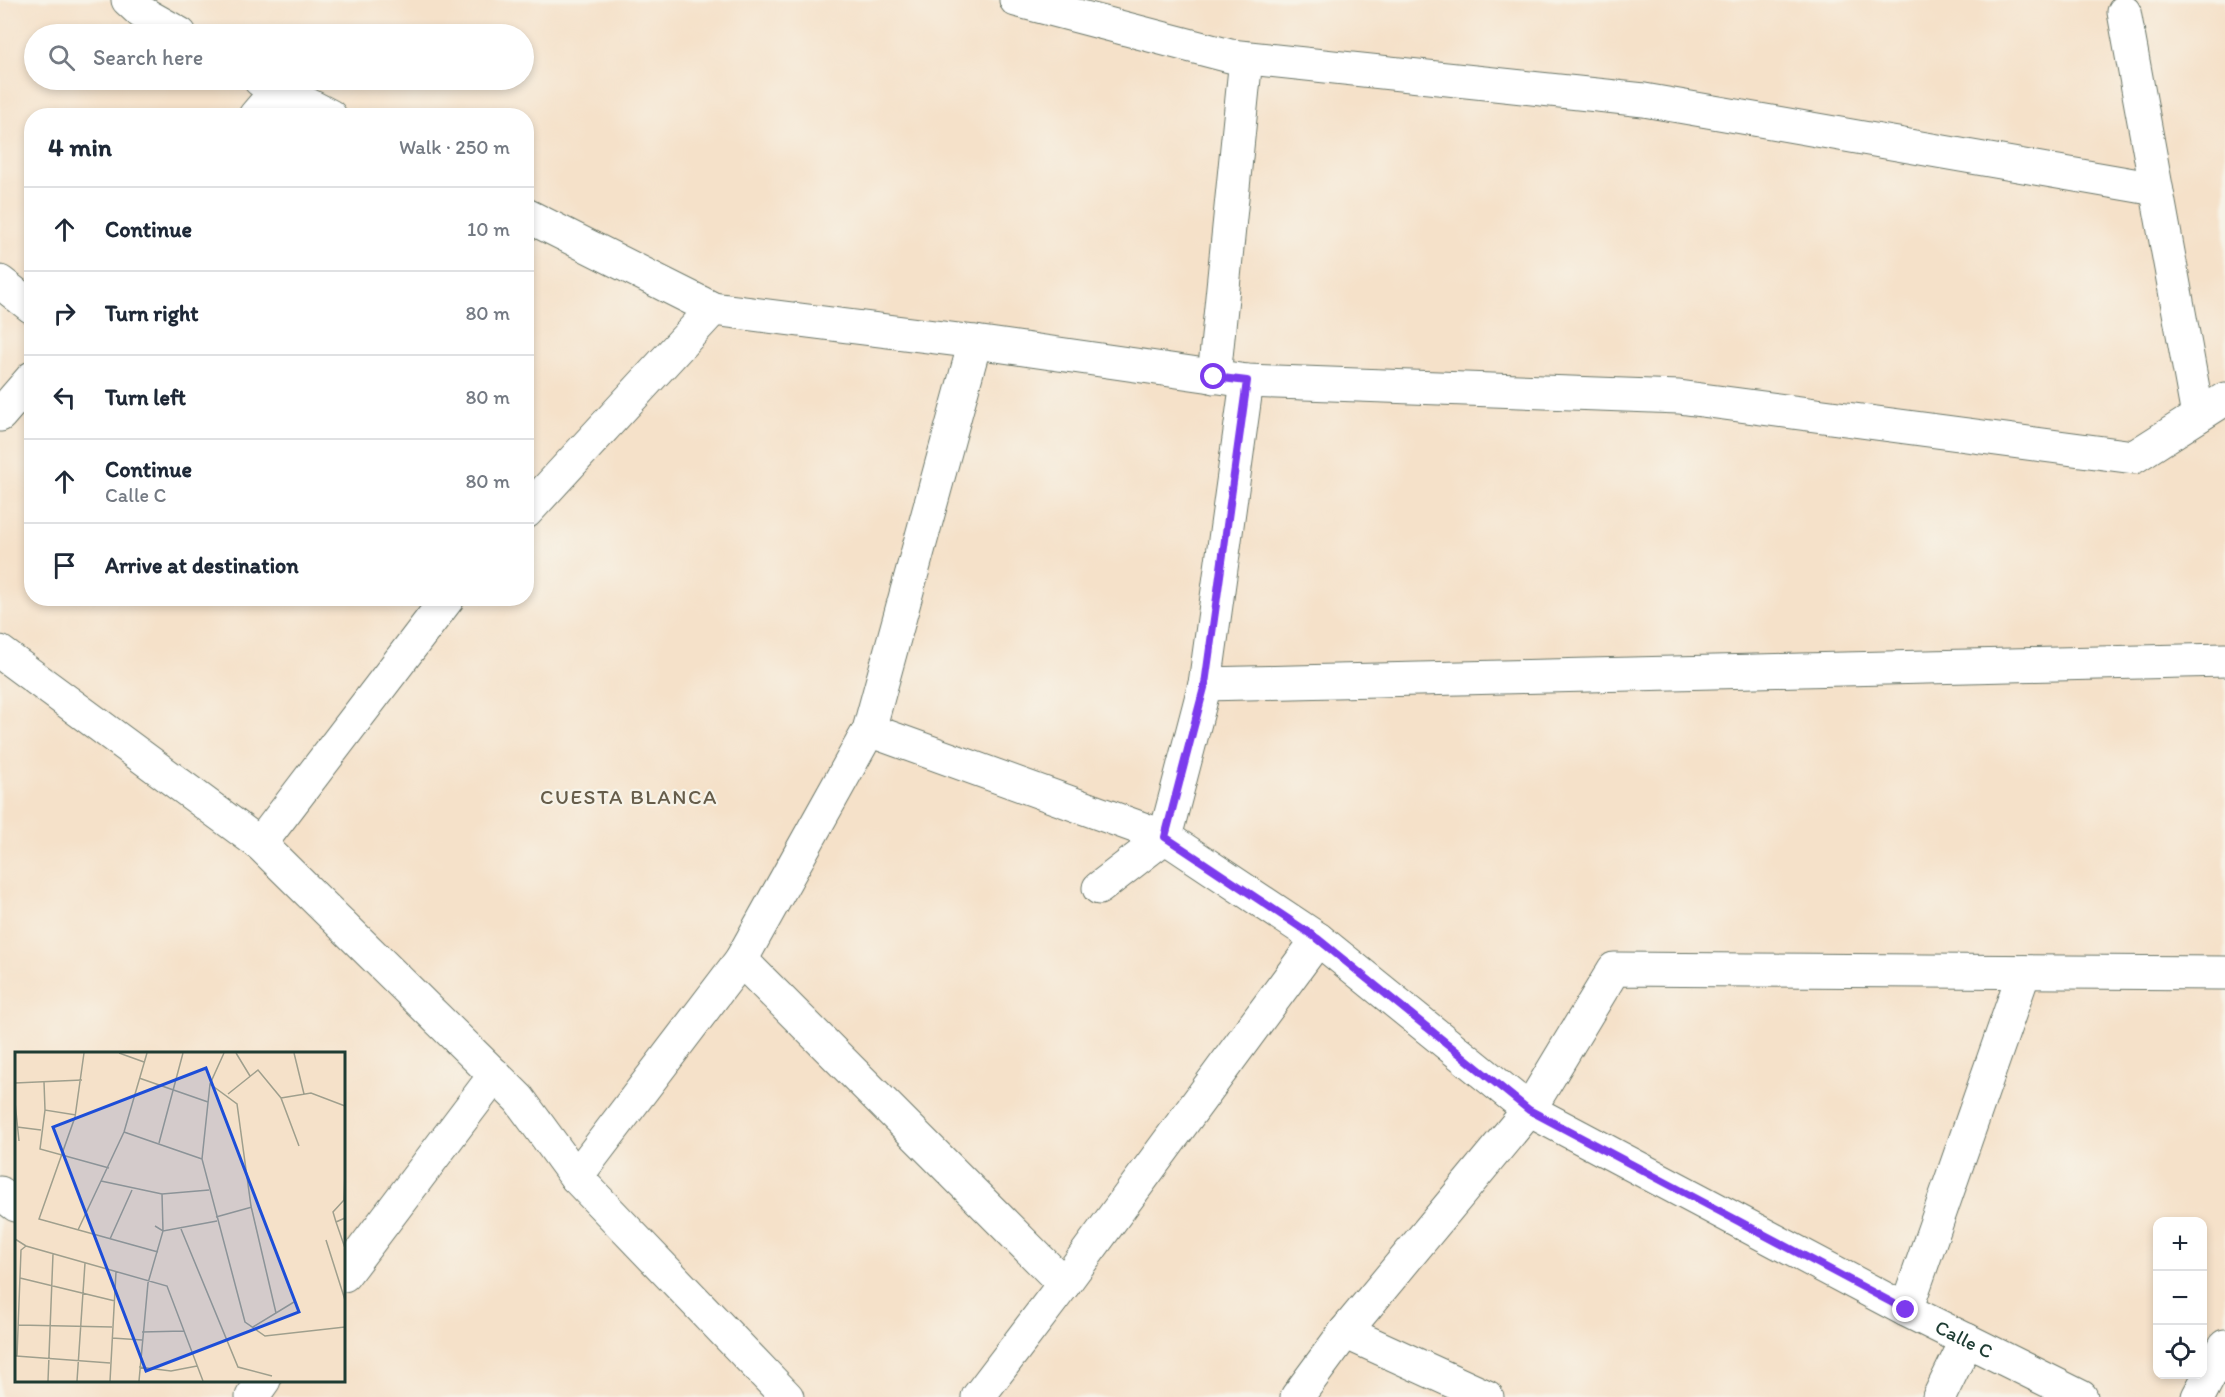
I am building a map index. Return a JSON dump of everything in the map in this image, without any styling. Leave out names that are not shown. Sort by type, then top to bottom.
[{"type":"street","points":[[1016,0],[1230,56],[1644,100],[2156,189]]},
{"type":"street","points":[[142,4],[167,24]]},
{"type":"street","points":[[534,219],[713,309],[975,342],[1247,381],[1678,397],[2134,457],[2212,407],[2156,189],[2124,12]]},
{"type":"street","points":[[1214,377],[1246,57]]},
{"type":"street","points":[[258,108],[266,90]]},
{"type":"street","points":[[280,90],[315,108]]},
{"type":"street","points":[[0,282],[24,301]]},
{"type":"street","points":[[534,503],[713,309]]},
{"type":"street","points":[[576,1177],[741,960],[869,730],[975,342]]},
{"type":"street","points":[[1099,888],[1165,837],[1205,684],[1247,381]]},
{"type":"street","points":[[0,415],[24,387]]},
{"type":"street","points":[[260,844],[442,606]]},
{"type":"street","points":[[0,652],[260,844],[519,1099],[576,1177],[787,1397]]},
{"type":"street","points":[[1205,684],[2225,660]]},
{"type":"street","name":"Calle C","points":[[869,730],[1165,837],[1318,939],[1529,1110],[1906,1310],[2080,1397]]},
{"type":"street","points":[[978,1397],[1065,1284],[1318,939]]},
{"type":"street","points":[[741,960],[1065,1284]]},
{"type":"street","points":[[1297,1397],[1345,1332],[1529,1110],[1614,969],[2225,973]]},
{"type":"street","points":[[1906,1310],[2024,972]]},
{"type":"street","points":[[345,1274],[495,1075]]},
{"type":"street","points":[[0,1193],[15,1204]]},
{"type":"street","points":[[1345,1332],[1487,1397]]},
{"type":"street","points":[[1939,1397],[1967,1340]]},
{"type":"street","points":[[2198,1397],[2225,1346]]},
{"type":"street","points":[[236,1382],[238,1397]]},
{"type":"street","points":[[252,1397],[263,1382]]},
{"type":"district","name":"CUESTA BLANCA","points":[[629,796]]},
{"type":"route","points":[[1214,377],[1247,381],[1205,684],[1165,837],[1318,939],[1529,1110],[1906,1310]]}]
